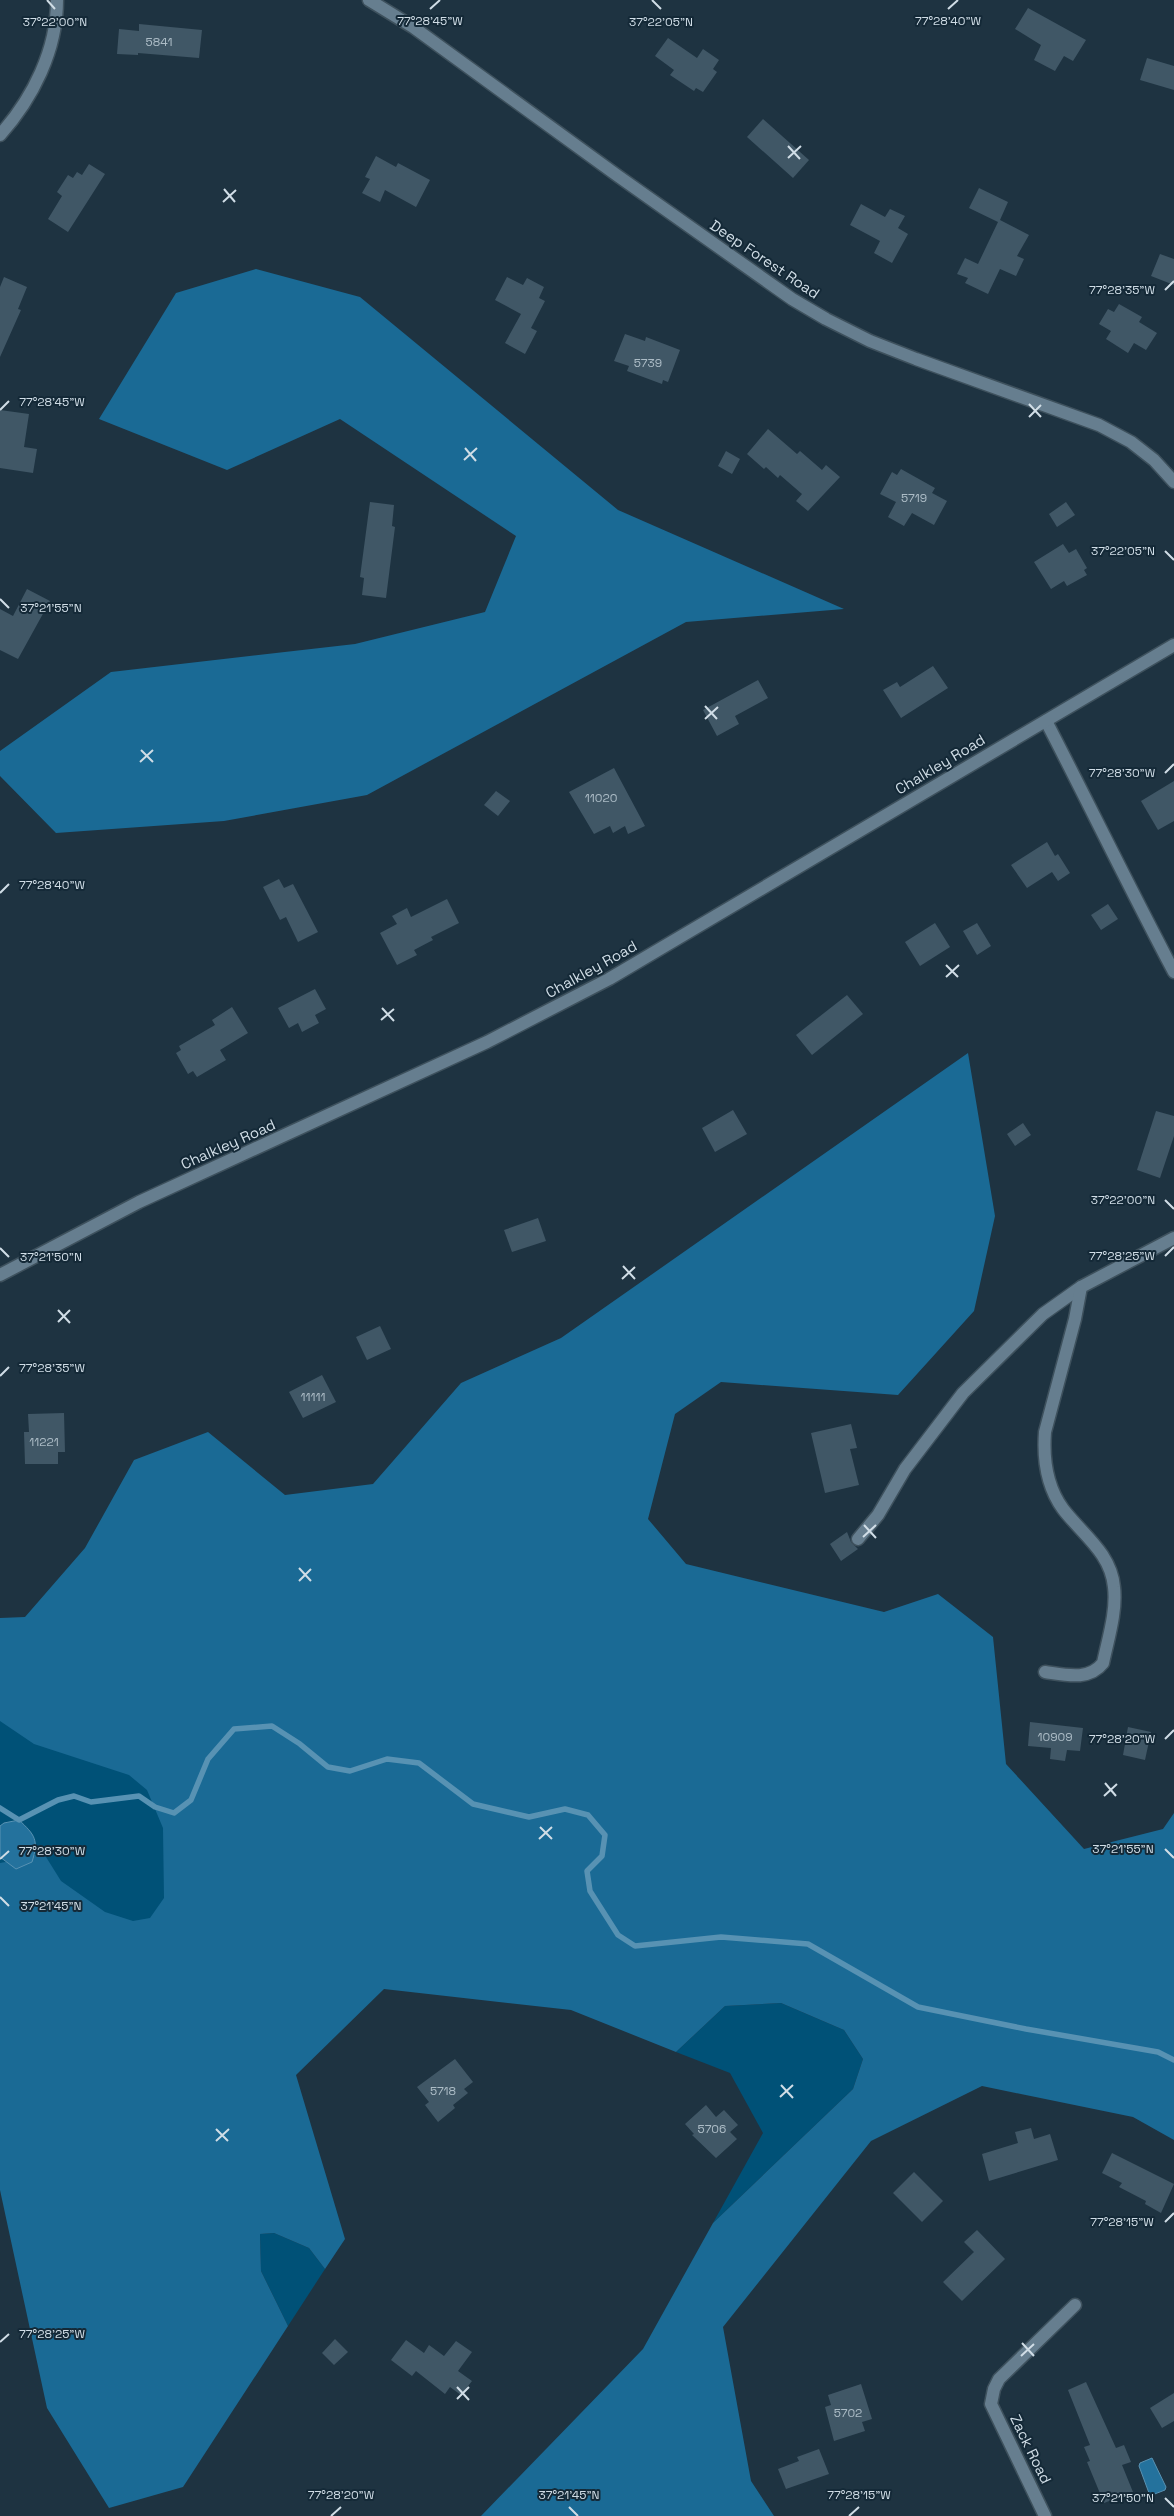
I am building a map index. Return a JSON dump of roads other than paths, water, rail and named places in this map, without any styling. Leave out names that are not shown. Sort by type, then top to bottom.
[{"type":"street","points":[[0,135],[23,105],[44,67],[53,37],[57,0]]},
{"type":"street","name":"Deep Forest Road","points":[[369,0],[413,27],[792,299],[826,319],[906,356],[1099,425],[1131,442],[1154,460],[1174,482]]},
{"type":"street","name":"Chalkley Road","points":[[0,1275],[139,1202],[487,1042],[593,987],[1174,645]]},
{"type":"street","points":[[1046,721],[1090,806],[1120,870],[1174,972]]},
{"type":"street","points":[[858,1540],[878,1515],[905,1469],[963,1393],[1043,1314],[1081,1287],[1174,1238]]},
{"type":"street","points":[[1045,1672],[1088,1675],[1097,1671],[1103,1662],[1114,1602],[1114,1586],[1110,1568],[1101,1552],[1062,1508],[1054,1493],[1047,1472],[1044,1450],[1045,1432],[1075,1319],[1081,1287]]},
{"type":"street","name":"Zack Road","points":[[1045,2516],[991,2404],[992,2395],[999,2379],[1075,2305]]},
{"type":"waterway","points":[[0,1808],[19,1820],[58,1800],[74,1796],[91,1802],[139,1796],[155,1807],[174,1813],[191,1800],[208,1759],[234,1729],[272,1726],[300,1744],[328,1767],[350,1771],[387,1759],[419,1763],[473,1804],[529,1817],[565,1809],[588,1815],[605,1835],[602,1856],[587,1871],[590,1891],[618,1935],[635,1946],[721,1937],[808,1944],[918,2007],[1026,2029],[1158,2052],[1174,2060]]}]
